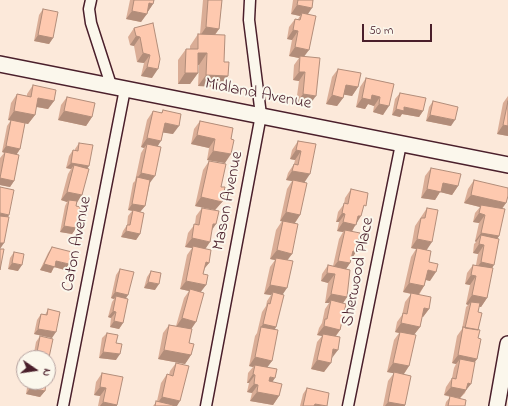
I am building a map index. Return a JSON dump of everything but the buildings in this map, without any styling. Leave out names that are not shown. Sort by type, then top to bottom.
[{"type":"main road","name":"Midland Avenue","points":[[0,64],[508,165]]},
{"type":"main road","points":[[496,406],[508,344]]},
{"type":"street","name":"Caton Avenue","points":[[63,406],[118,87],[91,23],[89,9],[91,0]]},
{"type":"street","name":"Mason Avenue","points":[[206,406],[261,115],[249,20],[250,0]]},
{"type":"street","name":"Sherwood Place","points":[[348,406],[401,144]]}]
